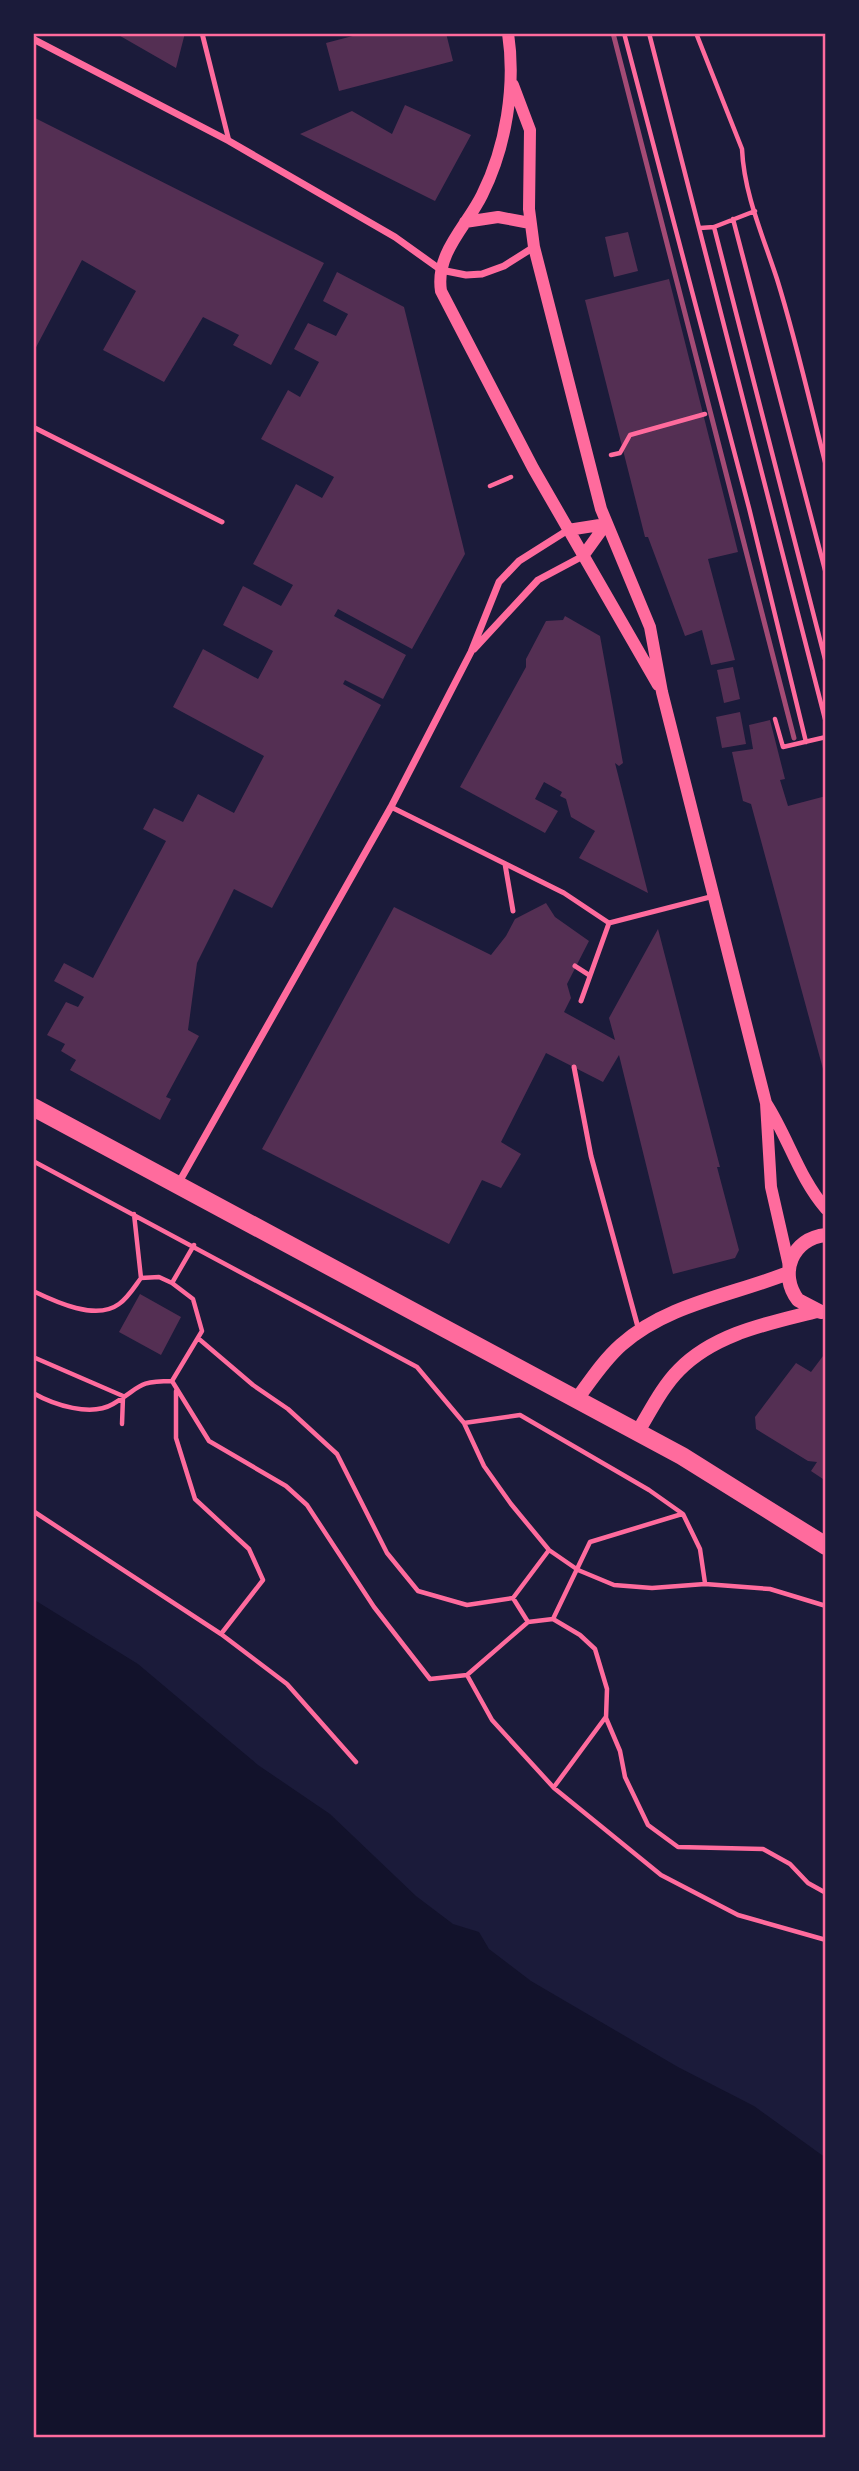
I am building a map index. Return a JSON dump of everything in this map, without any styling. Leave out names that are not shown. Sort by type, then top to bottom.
[{"type":"main road","points":[[33,1107],[578,1399],[826,1546]]},
{"type":"main road","points":[[823,1314],[804,1305],[794,1294],[788,1270],[795,1251],[806,1241],[826,1235]]},
{"type":"main road","points":[[578,1399],[608,1358],[639,1331],[676,1312],[788,1270]]},
{"type":"main road","points":[[637,1433],[673,1377],[697,1356],[743,1331],[823,1314]]},
{"type":"street","points":[[508,33],[513,85],[530,130],[530,223],[534,247],[606,524],[650,626],[662,692],[765,1103],[771,1187],[788,1270]]},
{"type":"street","points":[[33,39],[229,141],[386,232],[441,270],[466,275],[482,274],[504,266],[534,247]]},
{"type":"street","points":[[513,85],[492,171],[482,195],[449,248],[439,284],[446,305],[568,530],[662,692]]},
{"type":"street","points":[[464,222],[498,217],[530,223]]},
{"type":"street","points":[[178,1185],[391,807],[471,652],[505,573],[531,551],[568,530],[606,524]]},
{"type":"street","points":[[471,652],[526,591],[546,575],[583,556],[606,524]]},
{"type":"street","points":[[765,1103],[785,1133],[807,1183],[826,1209]]},
{"type":"lane","points":[[202,33],[229,141]]},
{"type":"lane","points":[[33,428],[222,522]]},
{"type":"lane","points":[[391,807],[564,893],[609,923],[714,896]]},
{"type":"lane","points":[[505,864],[513,911]]},
{"type":"lane","points":[[581,1001],[609,923]]},
{"type":"lane","points":[[575,966],[589,975]]},
{"type":"lane","points":[[574,1067],[591,1156],[639,1331]]},
{"type":"path","points":[[624,33],[749,508],[806,742]]},
{"type":"path","points":[[649,33],[826,723]]},
{"type":"path","points":[[696,33],[742,149],[743,170],[776,278],[826,466]]},
{"type":"path","points":[[700,228],[714,227],[755,211]]},
{"type":"path","points":[[733,219],[826,574]]},
{"type":"path","points":[[714,227],[826,663]]},
{"type":"path","points":[[620,453],[630,435],[705,414]]},
{"type":"path","points":[[775,719],[783,747],[826,737]]},
{"type":"path","points":[[33,1161],[417,1367],[464,1423],[484,1466],[550,1550],[578,1570],[614,1585],[652,1588],[705,1584],[770,1588],[826,1606]]},
{"type":"path","points":[[33,1291],[96,1312],[110,1310],[121,1303],[141,1278],[134,1214]]},
{"type":"path","points":[[172,1283],[194,1245]]},
{"type":"path","points":[[141,1278],[159,1277],[172,1283],[193,1299],[202,1323],[199,1339],[172,1381]]},
{"type":"path","points":[[199,1339],[253,1385],[288,1409],[337,1454],[387,1553],[418,1591],[467,1605],[513,1598],[550,1550]]},
{"type":"path","points":[[33,1357],[123,1396]]},
{"type":"path","points":[[172,1381],[209,1441],[286,1486],[307,1505],[374,1607],[430,1679],[467,1675],[528,1622],[553,1619],[580,1635],[595,1649],[607,1689],[606,1718],[620,1751],[625,1777],[648,1825],[678,1847],[763,1849],[790,1864],[808,1884],[826,1893]]},
{"type":"path","points":[[33,1393],[67,1406],[97,1410],[123,1396],[138,1384],[172,1381]]},
{"type":"path","points":[[176,1391],[176,1438],[195,1499],[249,1549],[263,1580],[221,1634]]},
{"type":"path","points":[[122,1424],[123,1396]]},
{"type":"path","points":[[464,1423],[520,1415],[649,1490],[683,1514],[700,1549],[705,1584]]},
{"type":"path","points":[[33,1511],[221,1634],[287,1684],[356,1762]]},
{"type":"path","points":[[553,1619],[590,1542],[683,1514]]},
{"type":"path","points":[[513,1598],[528,1622]]},
{"type":"path","points":[[467,1675],[492,1720],[554,1788],[661,1875],[738,1914],[826,1940]]},
{"type":"path","points":[[554,1788],[606,1718]]},
{"type":"shaded area","points":[[33,1599],[138,1664],[258,1765],[330,1814],[416,1896],[453,1924],[479,1932],[489,1949],[531,1981],[678,2067],[754,2106],[826,2158],[826,2438],[33,2438]]},
{"type":"building","points":[[115,33],[185,33],[176,68]]},
{"type":"building","points":[[364,33],[446,33],[453,61],[339,91],[326,43]]},
{"type":"building","points":[[405,105],[471,135],[435,201],[300,134],[352,111],[392,134]]},
{"type":"building","points":[[33,117],[324,263],[271,365],[233,345],[239,335],[203,317],[164,382],[103,350],[136,291],[82,260],[33,353]]},
{"type":"building","points":[[628,232],[638,271],[614,277],[605,237]]},
{"type":"building","points":[[337,272],[404,307],[465,554],[412,649],[338,609],[334,616],[406,655],[383,699],[345,680],[343,684],[381,705],[272,908],[234,889],[197,963],[188,1030],[199,1036],[166,1097],[171,1099],[160,1120],[70,1070],[76,1060],[61,1051],[65,1044],[47,1035],[66,1002],[78,1007],[84,997],[54,981],[64,963],[93,978],[166,841],[143,829],[154,808],[183,822],[198,794],[234,813],[264,756],[173,707],[203,649],[258,679],[273,651],[223,625],[243,586],[281,606],[293,585],[253,564],[296,484],[322,498],[334,477],[261,439],[288,390],[300,397],[319,362],[294,349],[308,323],[336,336],[348,314],[323,301]]},
{"type":"building","points":[[669,279],[738,552],[708,559],[735,660],[711,665],[702,630],[685,636],[648,537],[645,537],[585,300]]},
{"type":"building","points":[[565,616],[600,636],[623,763],[619,766],[615,763],[648,893],[579,858],[595,831],[571,817],[566,799],[560,796],[562,792],[544,782],[535,799],[558,811],[545,833],[460,787],[526,667],[526,659],[546,621],[563,620]]},
{"type":"building","points":[[733,667],[740,699],[724,703],[717,670]]},
{"type":"building","points":[[740,712],[746,744],[722,748],[716,717]]},
{"type":"building","points":[[770,720],[785,779],[780,780],[788,806],[826,796],[826,1080],[751,804],[743,801],[732,752],[753,749],[749,725]]},
{"type":"building","points":[[546,903],[555,917],[589,941],[567,984],[571,998],[564,1012],[615,1040],[609,1018],[658,929],[720,1167],[717,1167],[739,1250],[735,1258],[673,1274],[619,1055],[603,1082],[546,1053],[501,1142],[521,1154],[501,1188],[482,1180],[449,1244],[262,1149],[394,907],[491,955],[515,919]]},
{"type":"building","points":[[140,1294],[181,1317],[161,1355],[119,1332]]},
{"type":"building","points":[[823,1356],[826,1358],[826,1481],[811,1471],[817,1462],[808,1461],[756,1429],[755,1417],[796,1363],[811,1372]]},
{"type":"railway","points":[[613,33],[794,738]]}]
